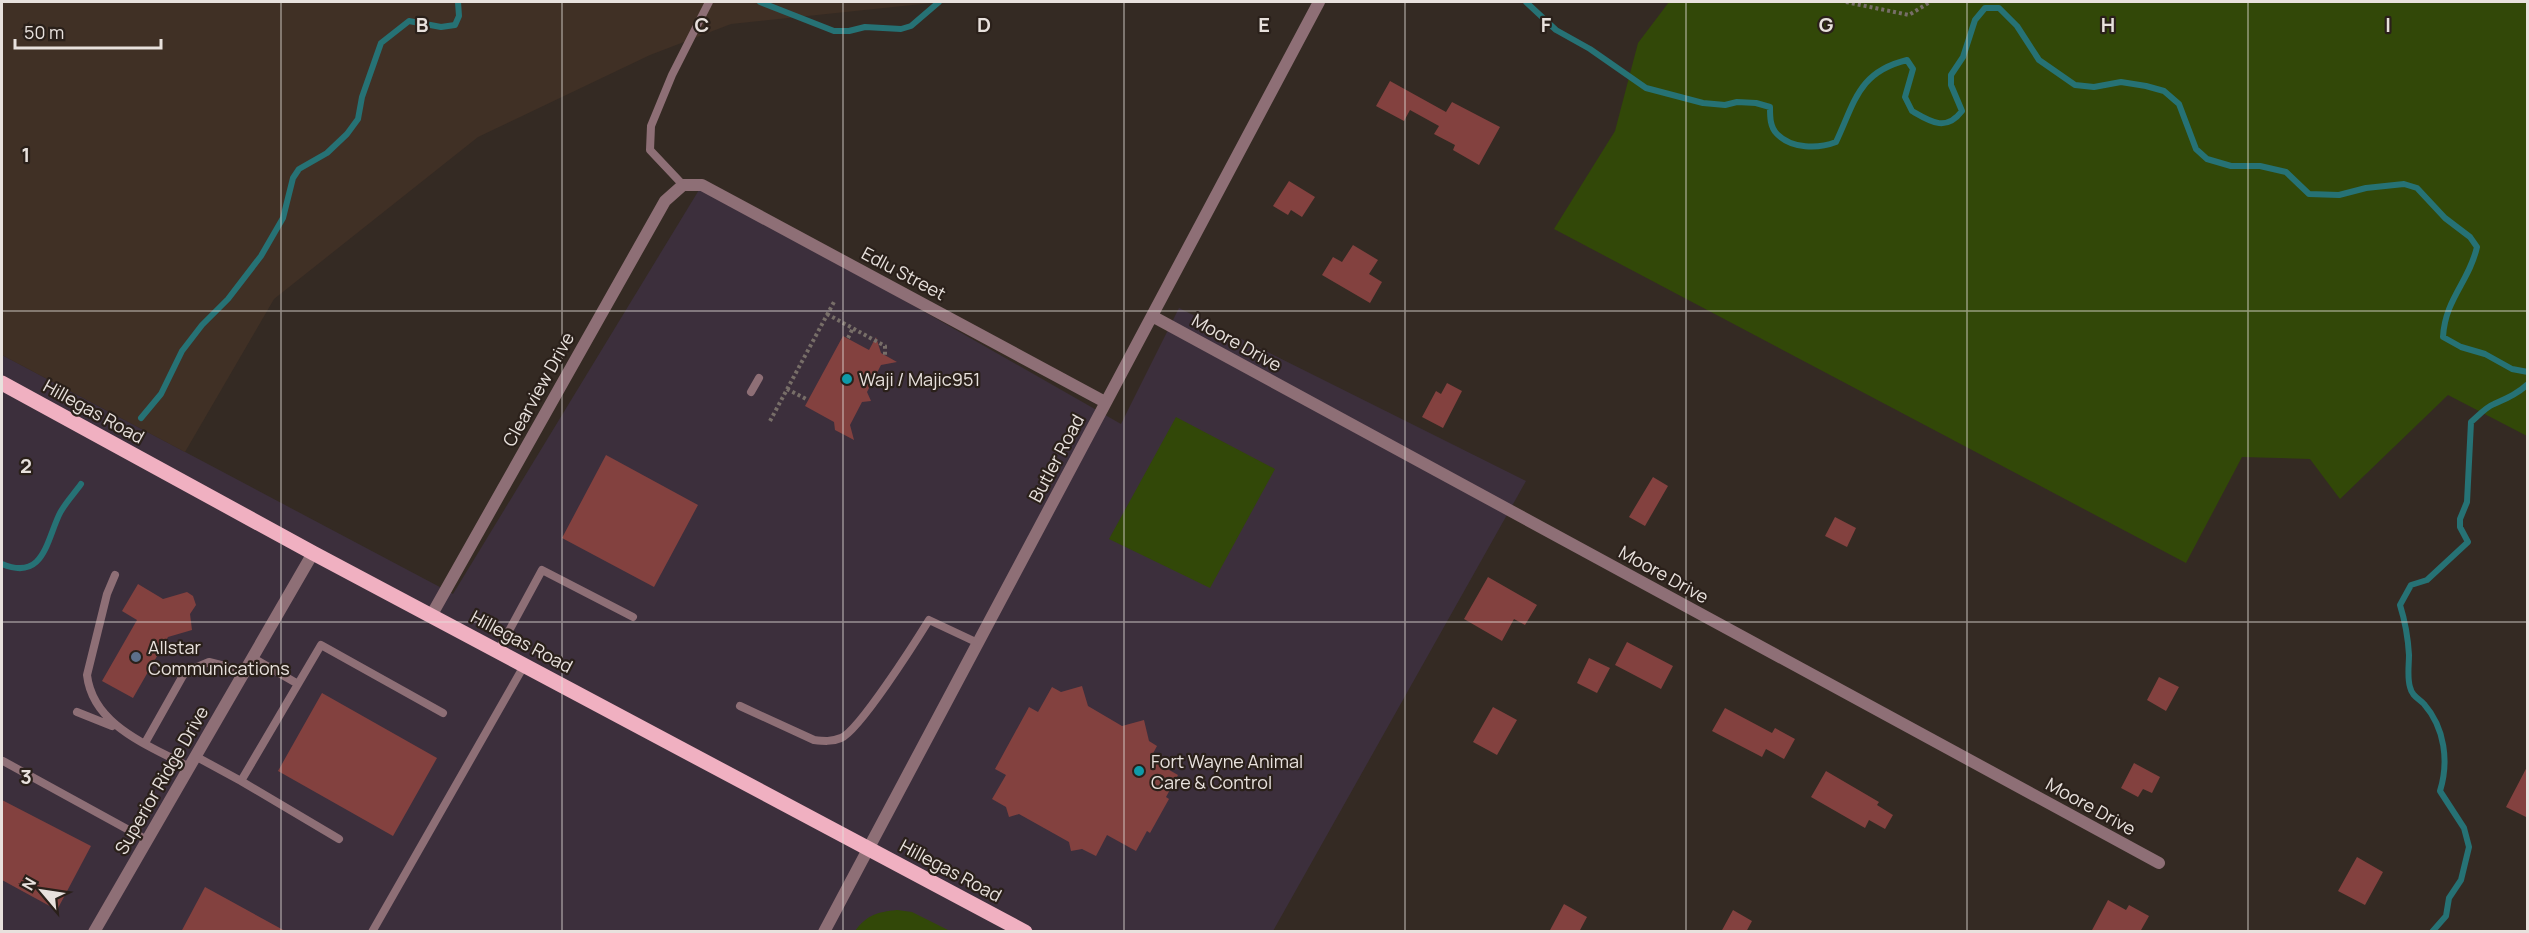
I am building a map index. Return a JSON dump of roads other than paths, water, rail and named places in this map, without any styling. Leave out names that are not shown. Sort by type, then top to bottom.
[{"type":"main road","name":"Hillegas Road","points":[[2,383],[313,553],[1025,932]]},
{"type":"street","name":"Butler Road","points":[[824,932],[1319,2]]},
{"type":"street","name":"Edlu Street","points":[[683,185],[702,185],[1105,402]]},
{"type":"street","name":"Clearview Drive","points":[[431,616],[665,201],[683,185]]},
{"type":"street","name":"Moore Drive","points":[[1152,316],[2159,863]]},
{"type":"street","name":"Superior Ridge Drive","points":[[94,932],[313,553]]},
{"type":"lane","points":[[683,185],[650,150],[651,126],[672,75],[709,2]]},
{"type":"lane","points":[[752,392],[759,378]]},
{"type":"lane","points":[[498,651],[542,570],[633,617]]},
{"type":"lane","points":[[116,575],[107,594],[87,675],[93,698],[101,711],[126,733]]},
{"type":"lane","points":[[740,706],[814,740],[827,741],[844,738],[879,694],[929,620],[978,643]]},
{"type":"lane","points":[[241,781],[321,645],[443,713]]},
{"type":"lane","points":[[252,658],[298,684]]},
{"type":"lane","points":[[145,743],[185,672],[209,662],[225,666],[241,677]]},
{"type":"lane","points":[[372,932],[525,664]]},
{"type":"lane","points":[[77,712],[145,743],[241,781],[339,839]]},
{"type":"lane","points":[[3,761],[147,840]]},
{"type":"waterway","points":[[141,418],[161,394],[182,351],[202,325],[228,299],[261,256],[283,218],[293,178],[299,169],[327,153],[347,134],[358,119],[362,97],[381,43],[409,21],[441,27],[455,25],[459,16],[458,2]]},
{"type":"waterway","points":[[760,2],[834,31],[849,31],[865,27],[901,29],[911,26],[939,2]]},
{"type":"waterway","points":[[1526,2],[1556,30],[1590,49],[1646,88],[1703,103],[1725,105],[1737,102],[1756,103],[1770,107],[1770,118],[1777,134],[1790,143],[1805,146],[1821,146],[1836,142],[1860,90],[1878,72],[1907,60],[1913,69],[1905,97],[1912,111],[1938,123],[1944,123],[1956,117],[1962,111],[1951,85],[1951,75],[1963,57],[1975,20],[1985,8],[1999,8],[2017,26],[2039,60],[2075,85],[2094,87],[2121,82],[2164,91],[2179,104],[2196,149],[2207,159],[2231,166],[2260,166],[2286,172],[2309,194],[2339,195],[2366,188],[2404,184],[2417,188],[2445,218],[2470,237],[2477,247],[2469,270],[2448,312],[2443,337],[2461,347],[2485,354],[2512,369],[2528,372]]},
{"type":"waterway","points":[[2432,932],[2446,916],[2449,898],[2461,880],[2469,847],[2464,828],[2440,791],[2444,769],[2441,734],[2431,713],[2414,695],[2410,687],[2408,642],[2400,605],[2411,585],[2427,580],[2468,542],[2460,527],[2460,519],[2467,502],[2471,422],[2488,407],[2516,393],[2528,384]]},
{"type":"waterway","points":[[2,564],[16,568],[35,563],[46,547],[61,511],[81,484]]},
{"type":"place","name":"Waji / Majic951","points":[[847,379]]},
{"type":"place","name":"Allstar Communications","points":[[136,657]]},
{"type":"place","name":"Fort Wayne Animal Care & Control","points":[[1139,771]]}]
